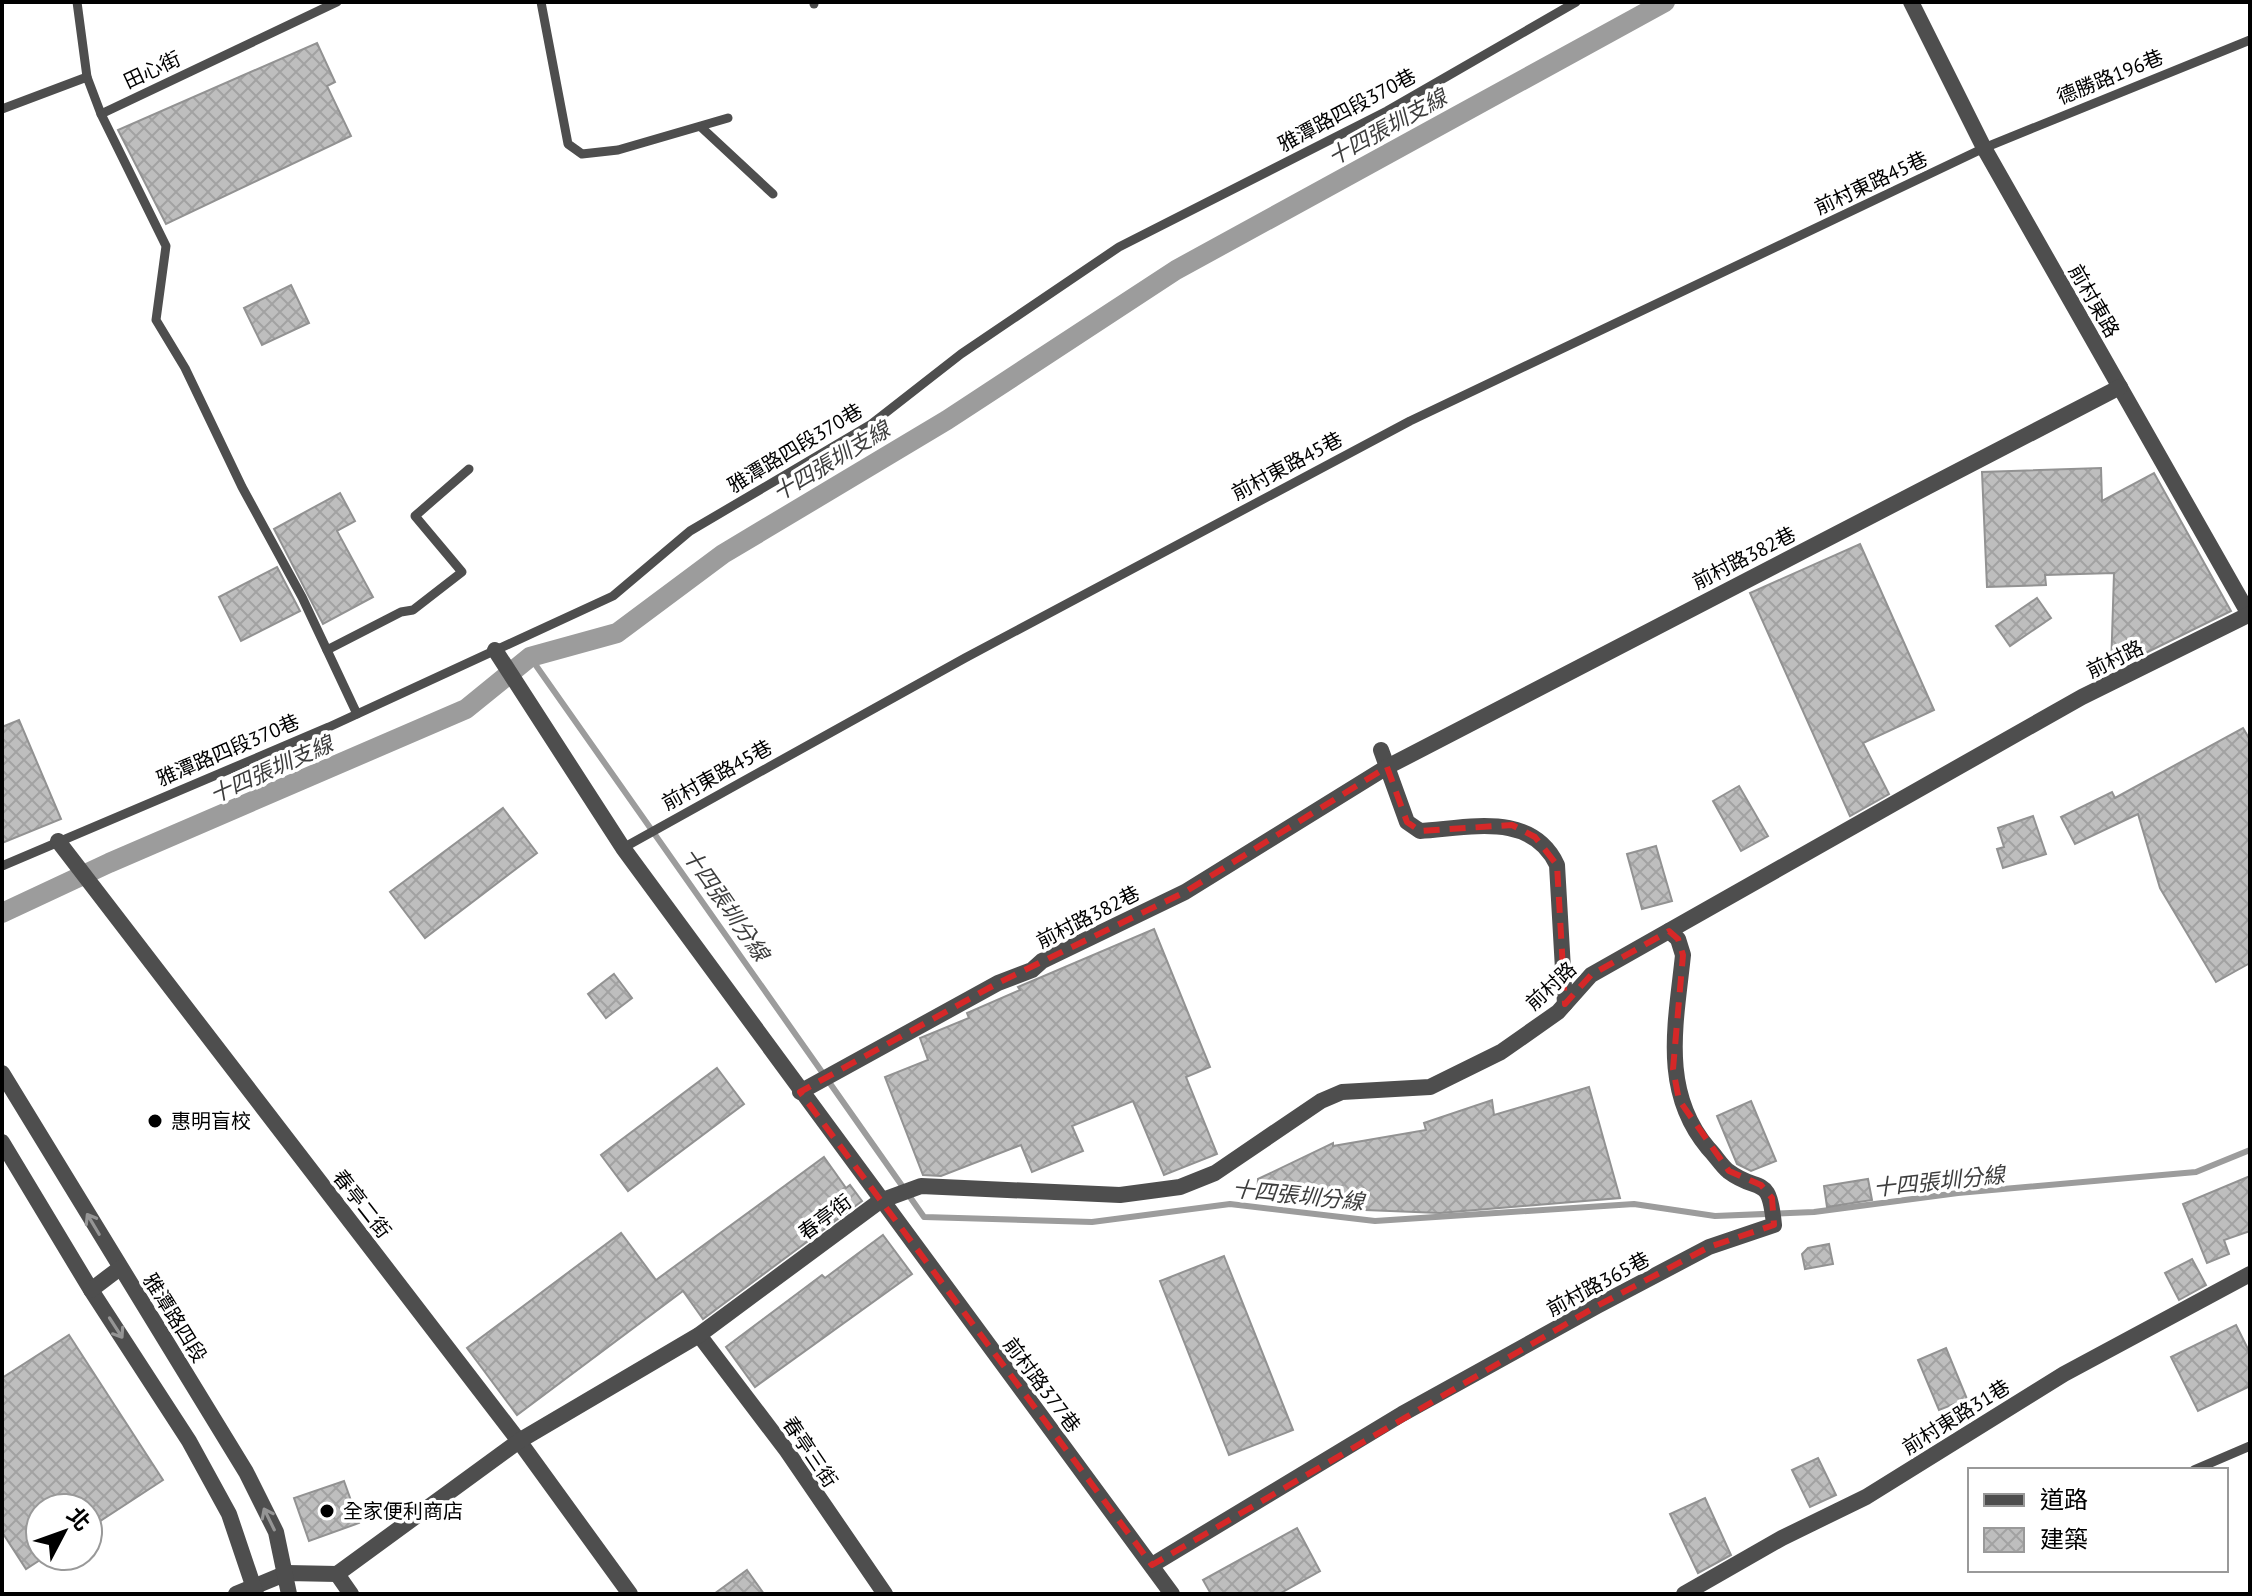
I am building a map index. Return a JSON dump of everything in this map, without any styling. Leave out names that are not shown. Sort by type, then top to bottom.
[{"type":"street","name":"前村東路","points":[[1911,2],[1984,148],[2250,615]]},
{"type":"street","name":"前村路382巷","points":[[800,1092],[998,983],[1032,970],[1042,961],[1185,892],[1387,767],[2120,387]]},
{"type":"street","name":"前村路","points":[[880,1201],[921,1186],[1120,1195],[1180,1187],[1215,1173],[1342,1092],[1430,1087],[1501,1052],[1565,1004],[1591,975],[2082,697],[2250,615]]},
{"type":"street","name":"春亭街","points":[[337,1574],[519,1441],[699,1335],[880,1201],[623,848],[495,650]]},
{"type":"street","points":[[1381,750],[1407,822],[1413,827],[1420,831],[1512,825],[1535,837],[1552,855],[1557,865],[1565,1004]]},
{"type":"street","name":"春亭二街","points":[[58,841],[519,1441],[630,1594]]},
{"type":"street","name":"前村路365巷","points":[[1152,1565],[1402,1414],[1597,1306],[1709,1247],[1774,1225],[1772,1198],[1761,1185],[1729,1171],[1699,1137],[1679,1100],[1673,1069],[1683,955],[1678,939],[1669,931]]},
{"type":"street","name":"雅潭路四段","points":[[2,1073],[246,1472],[276,1532],[289,1594]]},
{"type":"street","points":[[2,1142],[91,1290],[189,1441],[229,1514],[256,1590]]},
{"type":"street","name":"前村路377巷","points":[[880,1201],[1172,1594]]},
{"type":"street","points":[[91,1290],[120,1268]]},
{"type":"street","name":"前村東路31巷","points":[[1684,1594],[1782,1538],[1866,1497],[2064,1374],[2250,1274]]},
{"type":"street","name":"春亭三街","points":[[699,1335],[787,1451],[885,1594]]},
{"type":"street","points":[[236,1594],[256,1590],[287,1573],[337,1574],[351,1594]]},
{"type":"lane","points":[[77,2],[87,77],[101,114],[166,246],[156,320],[185,368],[357,714]]},
{"type":"lane","name":"田心街","points":[[101,114],[337,2]]},
{"type":"lane","points":[[541,2],[568,144],[582,154],[618,150],[728,118]]},
{"type":"lane","name":"雅潭路四段370巷","points":[[2,866],[357,714],[613,596],[690,531],[870,425],[961,354],[1119,247],[1387,111],[1576,2]]},
{"type":"lane","name":"德勝路196巷","points":[[1984,148],[2250,40]]},
{"type":"lane","points":[[2,109],[87,77]]},
{"type":"lane","points":[[702,128],[773,194]]},
{"type":"lane","name":"前村東路45巷","points":[[623,848],[965,658],[1410,421],[1984,148]]},
{"type":"lane","points":[[327,650],[401,612],[413,610],[462,572],[415,516],[469,469]]},
{"type":"lane","points":[[2199,1468],[2250,1446]]},
{"type":"highlighted area","points":[[1387,767],[1407,822],[1420,831],[1512,825],[1535,837],[1557,865],[1565,1004],[1591,975],[1669,931],[1678,939],[1683,955],[1673,1069],[1679,1100],[1729,1171],[1761,1185],[1772,1198],[1774,1225],[1709,1247],[1597,1306],[1152,1565],[800,1092],[998,983],[1185,892]]},
{"type":"building","points":[[317,43],[335,82],[327,86],[351,136],[166,224],[118,130]]},
{"type":"building","points":[[291,285],[309,323],[262,345],[244,308]]},
{"type":"building","points":[[2101,468],[2102,501],[2154,473],[2231,611],[2111,670],[2114,573],[2045,575],[2046,585],[1987,587],[1982,472]]},
{"type":"building","points":[[340,493],[355,521],[337,531],[373,597],[323,624],[274,529]]},
{"type":"building","points":[[1860,544],[1934,710],[1863,743],[1889,794],[1850,816],[1750,593]]},
{"type":"building","points":[[277,567],[300,611],[241,641],[219,597]]},
{"type":"building","points":[[2037,598],[2051,618],[2010,646],[1996,626]]},
{"type":"building","points":[[19,720],[61,819],[2,843],[2,727]]},
{"type":"building","points":[[2243,728],[2250,740],[2250,963],[2216,982],[2160,888],[2138,814],[2075,844],[2061,817],[2112,792],[2115,798]]},
{"type":"building","points":[[1739,786],[1768,836],[1741,851],[1713,801]]},
{"type":"building","points":[[503,808],[537,853],[425,938],[390,892]]},
{"type":"building","points":[[2033,816],[2046,854],[2003,868],[1997,849],[2004,847],[1998,828]]},
{"type":"building","points":[[1656,846],[1672,901],[1642,909],[1627,854]]},
{"type":"building","points":[[1154,929],[1210,1067],[1186,1077],[1217,1154],[1164,1175],[1133,1101],[1072,1126],[1083,1151],[1032,1172],[1021,1145],[941,1176],[923,1175],[885,1077],[928,1060],[920,1038],[969,1018],[967,1013],[1020,990],[1018,987]]},
{"type":"building","points":[[614,974],[632,998],[606,1018],[588,994]]},
{"type":"building","points":[[717,1068],[744,1104],[628,1191],[601,1155]]},
{"type":"building","points":[[1589,1087],[1620,1198],[1440,1213],[1340,1209],[1257,1199],[1258,1179],[1333,1143],[1333,1146],[1426,1130],[1424,1123],[1492,1100],[1494,1115]]},
{"type":"building","points":[[1751,1101],[1776,1161],[1751,1171],[1737,1164],[1717,1116]]},
{"type":"building","points":[[824,1157],[846,1188],[850,1185],[862,1201],[703,1319],[683,1291],[517,1415],[467,1348],[621,1233],[656,1280]]},
{"type":"building","points":[[2250,1176],[2250,1231],[2224,1240],[2229,1254],[2207,1263],[2183,1204]]},
{"type":"building","points":[[1868,1179],[1872,1200],[1827,1207],[1824,1186]]},
{"type":"building","points":[[883,1235],[912,1274],[755,1387],[726,1347],[822,1275],[825,1278]]},
{"type":"building","points":[[1829,1244],[1833,1264],[1805,1269],[1802,1254],[1808,1248]]},
{"type":"building","points":[[1224,1256],[1293,1430],[1229,1455],[1160,1281]]},
{"type":"building","points":[[2192,1259],[2206,1285],[2179,1300],[2165,1273]]},
{"type":"building","points":[[2236,1325],[2250,1353],[2250,1386],[2198,1411],[2171,1357]]},
{"type":"building","points":[[69,1335],[163,1480],[104,1519],[104,1492],[24,1492],[24,1566],[2,1532],[2,1378]]},
{"type":"building","points":[[1946,1348],[1967,1399],[1939,1410],[1918,1360]]},
{"type":"building","points":[[1818,1458],[1836,1495],[1810,1507],[1792,1470]]},
{"type":"building","name":"全家便利商店","points":[[344,1481],[359,1523],[309,1541],[294,1498]]},
{"type":"building","points":[[1705,1498],[1731,1555],[1698,1573],[1670,1514]]},
{"type":"building","points":[[1297,1528],[1320,1571],[1279,1594],[1211,1594],[1203,1580]]},
{"type":"building","points":[[747,1570],[764,1594],[714,1594]]},
{"type":"waterway","name":"十四張圳支線","points":[[2,913],[109,863],[466,709],[530,657],[617,633],[723,554],[947,420],[1176,270],[1665,2]]},
{"type":"waterway","name":"十四張圳分線","points":[[530,657],[924,1217],[1092,1222],[1230,1204],[1375,1221],[1634,1204],[1715,1216],[1814,1212],[1958,1193],[2196,1172],[2250,1150]]},
{"type":"place","name":"惠明盲校","points":[[155,1121]]},
{"type":"place","name":"全家便利商店","points":[[327,1511]]}]
